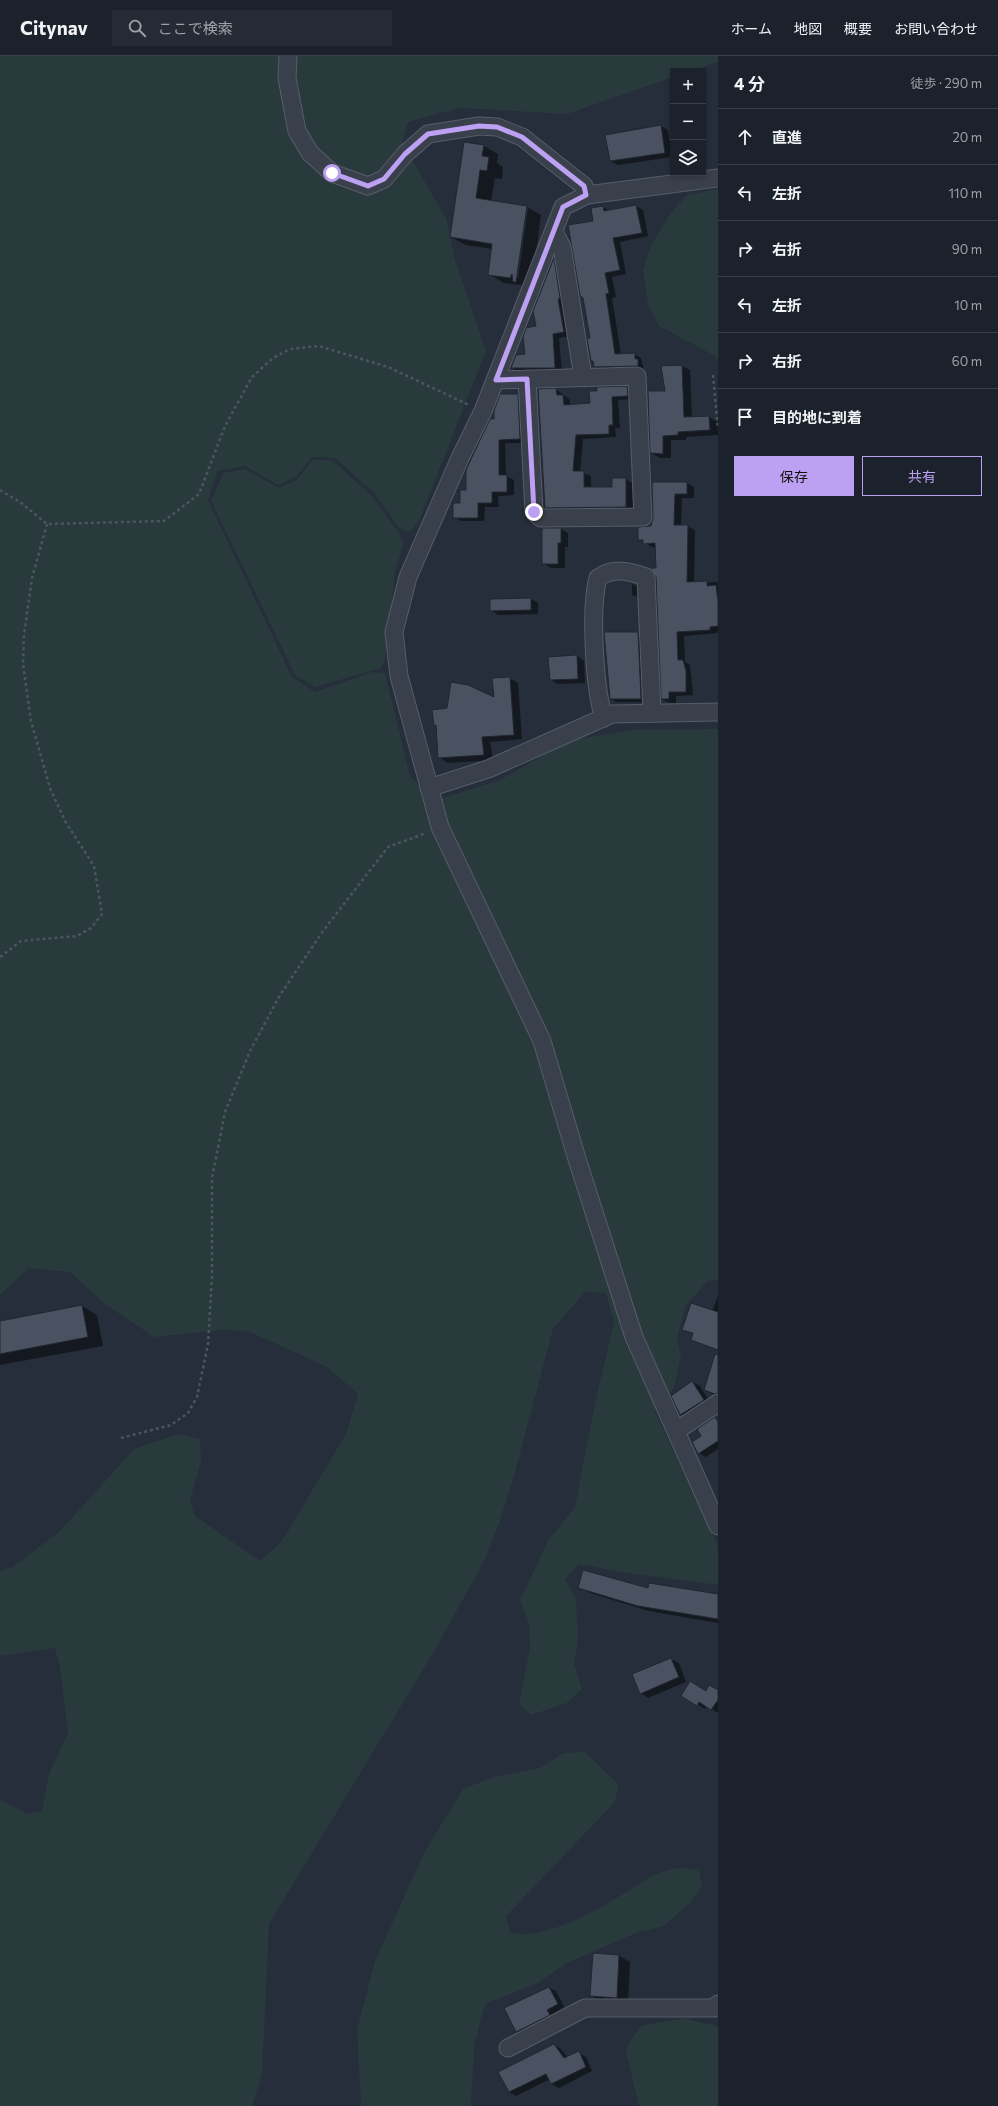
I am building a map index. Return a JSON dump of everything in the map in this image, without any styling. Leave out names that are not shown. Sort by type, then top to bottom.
[{"type":"street","points":[[288,56],[287,78],[297,131],[310,153],[332,173],[368,186],[384,179],[405,154],[428,134],[479,126],[497,127],[522,137],[584,186],[586,195]]},
{"type":"street","points":[[718,178],[586,195],[563,207],[496,380],[460,458],[408,578],[394,632],[399,676],[440,827],[542,1041],[577,1159],[634,1337],[718,1526]]},
{"type":"street","points":[[554,232],[562,247],[583,377]]},
{"type":"street","points":[[496,380],[583,377],[637,376],[643,517],[541,518],[534,512],[527,379]]},
{"type":"street","points":[[604,718],[599,703],[596,669],[594,592],[598,578],[616,570],[632,572],[646,577],[652,713]]},
{"type":"street","points":[[429,788],[488,769],[612,714],[718,712]]},
{"type":"street","points":[[676,1431],[718,1403]]},
{"type":"street","points":[[508,2048],[585,2008],[714,2008],[718,2004]]},
{"type":"path","points":[[0,490],[20,502],[47,524],[164,521],[199,494],[225,426],[252,377],[273,358],[290,349],[319,346],[388,367],[483,411]]},
{"type":"path","points":[[713,375],[718,429]]},
{"type":"path","points":[[0,957],[21,940],[77,936],[91,928],[102,914],[94,866],[66,821],[50,788],[31,721],[23,664],[24,635],[32,578],[47,524]]},
{"type":"path","points":[[121,1438],[171,1425],[188,1414],[197,1397],[208,1344],[212,1277],[212,1178],[225,1112],[250,1051],[280,995],[323,931],[388,847],[440,827]]},
{"type":"shaded area","points":[[0,56],[718,56],[718,62],[700,68],[670,68],[670,78],[567,114],[459,108],[408,122],[402,143],[446,218],[455,260],[486,351],[419,521],[410,532],[400,529],[373,492],[335,458],[312,457],[296,477],[278,485],[245,466],[218,471],[208,500],[292,677],[315,692],[372,672],[385,673],[410,776],[434,801],[500,780],[570,740],[635,730],[718,729],[718,1280],[708,1281],[686,1305],[677,1338],[681,1356],[674,1388],[655,1411],[718,1546],[718,1585],[621,1572],[579,1564],[565,1579],[576,1600],[578,1640],[574,1663],[582,1689],[567,1703],[531,1715],[519,1704],[530,1647],[529,1623],[520,1600],[548,1541],[575,1507],[594,1408],[614,1322],[606,1293],[585,1292],[553,1329],[514,1476],[499,1524],[484,1561],[436,1648],[269,1924],[262,2074],[252,2106],[0,2106],[0,1799],[27,1814],[42,1811],[49,1774],[68,1733],[60,1668],[55,1648],[0,1656],[0,1571],[11,1568],[60,1531],[134,1449],[179,1434],[200,1439],[201,1461],[190,1500],[195,1516],[260,1561],[282,1541],[347,1432],[358,1394],[327,1367],[248,1331],[222,1330],[154,1337],[105,1304],[70,1272],[29,1268],[0,1295]]},
{"type":"shaded area","points":[[718,189],[718,360],[715,356],[659,326],[648,304],[643,270],[651,245],[670,214],[687,195]]},
{"type":"shaded area","points":[[313,459],[333,461],[371,495],[399,533],[403,545],[395,572],[385,659],[381,668],[315,687],[295,675],[211,501],[223,473],[245,469],[279,488],[297,480]]},
{"type":"shaded area","points":[[585,1752],[618,1784],[615,1802],[506,1916],[510,1932],[524,1934],[539,1932],[571,1922],[587,1915],[647,1879],[667,1870],[681,1868],[699,1871],[702,1886],[689,1904],[662,1927],[638,1932],[567,1963],[538,1983],[485,2004],[474,2046],[471,2106],[361,2106],[357,2030],[375,1961],[425,1851],[463,1789],[491,1778],[540,1768],[563,1753]]},
{"type":"shaded area","points":[[683,2018],[716,2026],[718,2028],[718,2106],[639,2106],[626,2052],[631,2039],[642,2026]]},
{"type":"building","points":[[661,125],[665,153],[610,161],[605,135]]},
{"type":"building","points":[[464,142],[484,145],[482,156],[489,157],[487,171],[480,170],[476,198],[527,206],[516,282],[513,282],[512,274],[510,278],[488,275],[492,244],[450,237]]},
{"type":"building","points":[[636,205],[642,233],[613,238],[620,270],[605,273],[609,293],[606,294],[615,354],[635,353],[635,359],[638,359],[638,366],[594,367],[593,361],[591,361],[587,338],[590,338],[583,298],[580,295],[568,225],[593,221],[591,208],[603,206],[604,211]]},
{"type":"building","points":[[554,258],[560,298],[558,299],[564,332],[553,334],[555,368],[511,368],[516,355],[525,354],[523,337],[526,328],[536,326],[533,311]]},
{"type":"building","points":[[682,365],[684,417],[709,416],[710,430],[678,432],[678,435],[663,436],[663,454],[650,453],[648,391],[665,391],[661,366]]},
{"type":"building","points":[[627,386],[628,396],[612,397],[613,425],[609,425],[609,434],[576,435],[573,471],[584,471],[584,487],[612,487],[612,478],[626,478],[626,507],[545,508],[538,389],[556,388],[557,395],[563,395],[564,405],[590,403],[589,391],[597,391],[597,387]]},
{"type":"building","points":[[500,394],[518,394],[520,439],[499,440],[499,475],[507,475],[507,492],[492,492],[492,503],[478,503],[478,518],[453,518],[453,503],[460,503],[460,490],[466,490],[466,470],[490,419],[494,419],[494,411]]},
{"type":"building","points":[[652,482],[687,482],[687,494],[675,494],[674,525],[688,525],[687,582],[707,581],[707,586],[716,585],[718,602],[718,626],[710,627],[710,630],[677,632],[678,660],[683,660],[686,671],[686,692],[669,692],[669,699],[661,699],[656,577],[651,568],[656,568],[655,543],[643,544],[643,540],[638,540],[638,527],[651,526],[653,517]]},
{"type":"building","points":[[542,528],[561,528],[561,543],[558,543],[558,564],[542,564]]},
{"type":"building","points":[[531,598],[531,610],[490,611],[490,599]]},
{"type":"building","points":[[604,632],[638,632],[641,699],[610,699]]},
{"type":"building","points":[[577,655],[578,679],[550,680],[548,657]]},
{"type":"building","points":[[510,677],[514,735],[482,737],[484,755],[438,758],[436,725],[434,726],[432,710],[447,708],[451,682],[468,685],[494,697],[492,678]]},
{"type":"building","points":[[691,1303],[718,1312],[718,1350],[691,1340],[693,1333],[682,1330]]},
{"type":"building","points":[[82,1305],[88,1337],[0,1354],[0,1321]]},
{"type":"building","points":[[715,1354],[718,1355],[718,1393],[715,1394],[704,1390]]},
{"type":"building","points":[[692,1381],[704,1400],[680,1415],[671,1396]]},
{"type":"building","points":[[715,1417],[718,1422],[718,1441],[698,1454],[692,1442],[701,1436],[697,1429]]},
{"type":"building","points":[[583,1570],[648,1588],[649,1583],[718,1594],[718,1619],[638,1606],[578,1588]]},
{"type":"building","points":[[671,1658],[679,1677],[640,1694],[632,1674]]},
{"type":"building","points":[[690,1681],[706,1691],[709,1685],[718,1690],[718,1700],[711,1710],[699,1702],[697,1706],[681,1696]]},
{"type":"building","points":[[593,1953],[619,1955],[617,1998],[590,1996]]},
{"type":"building","points":[[549,1987],[558,2004],[547,2010],[550,2015],[516,2032],[504,2008]]},
{"type":"building","points":[[554,2044],[564,2058],[579,2051],[586,2067],[551,2084],[546,2074],[509,2092],[498,2072]]},
{"type":"route","points":[[332,173],[368,186],[384,179],[405,154],[428,134],[479,126],[497,127],[522,137],[584,186],[586,195],[563,207],[496,380],[527,379],[534,512]]}]
